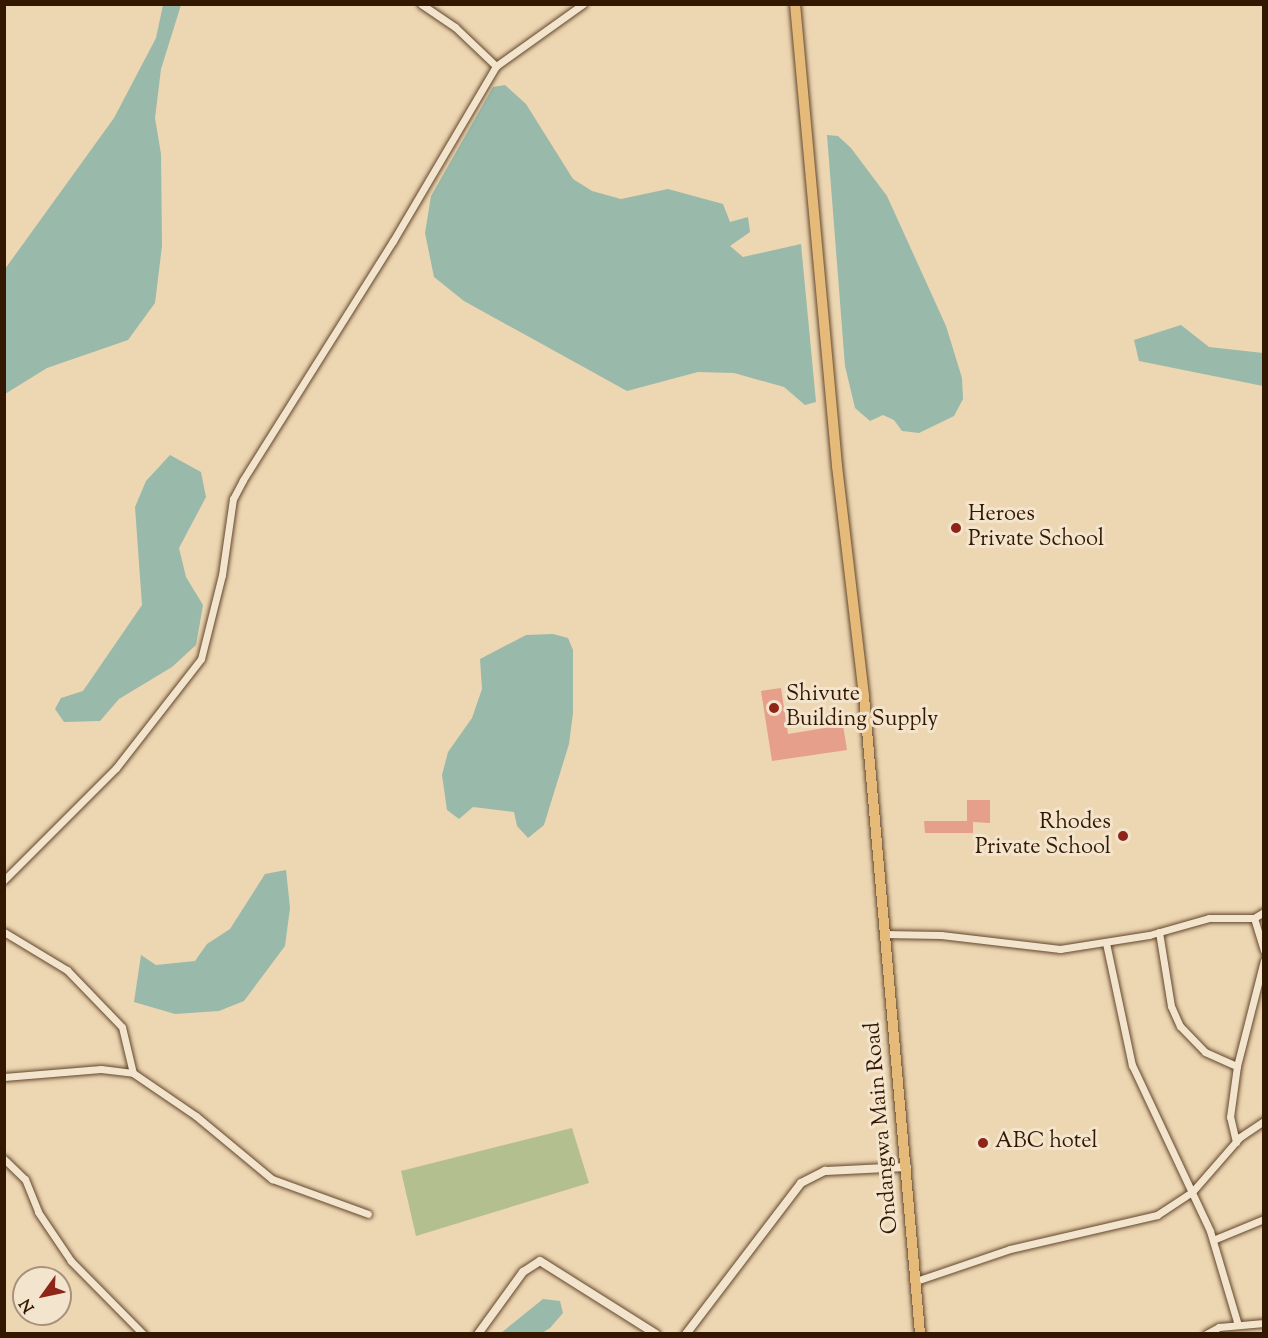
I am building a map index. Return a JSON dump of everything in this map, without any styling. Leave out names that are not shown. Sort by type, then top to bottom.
[{"type":"main road","name":"Ondangwa Main Road","points":[[795,4],[922,1334]]},
{"type":"street","points":[[421,4],[455,27],[495,66]]},
{"type":"street","points":[[4,880],[116,768],[201,659],[238,489],[393,242],[495,66],[584,4]]},
{"type":"street","points":[[884,934],[941,935],[1060,949],[1106,943],[1159,932],[1209,918],[1254,918],[1263,912]]},
{"type":"street","points":[[1254,918],[1263,951]]},
{"type":"street","points":[[4,932],[67,970],[122,1027],[133,1072]]},
{"type":"street","points":[[1159,932],[1171,1006],[1180,1026],[1197,1047],[1237,1066]]},
{"type":"street","points":[[1106,943],[1132,1065],[1212,1240],[1238,1325]]},
{"type":"street","points":[[1236,1142],[1230,1117],[1237,1066],[1263,960]]},
{"type":"street","points":[[4,1077],[92,1070],[133,1072],[196,1116],[272,1179],[368,1214]]},
{"type":"street","points":[[916,1281],[1029,1243],[1157,1215],[1192,1192],[1236,1142],[1263,1121]]},
{"type":"street","points":[[4,1159],[25,1179],[38,1212],[71,1261],[143,1334]]},
{"type":"street","points":[[686,1334],[801,1183],[825,1171],[907,1167]]},
{"type":"street","points":[[1212,1240],[1263,1219]]},
{"type":"street","points":[[478,1334],[523,1272],[540,1261],[656,1334]]},
{"type":"street","points":[[1206,1334],[1238,1325],[1263,1323]]},
{"type":"green space","points":[[572,1128],[589,1183],[416,1236],[401,1171]]},
{"type":"shaded area","points":[[163,5],[181,5],[161,69],[155,118],[161,154],[162,246],[155,303],[128,340],[47,368],[5,394],[5,269],[114,118],[156,38]]},
{"type":"shaded area","points":[[505,85],[526,104],[573,179],[592,191],[621,199],[668,189],[723,204],[730,222],[748,217],[750,232],[730,246],[743,257],[801,244],[816,402],[805,405],[784,387],[734,373],[698,372],[627,391],[464,301],[434,277],[425,233],[431,196],[493,87]]},
{"type":"shaded area","points":[[827,135],[838,136],[851,148],[887,196],[946,326],[962,378],[963,399],[954,416],[919,433],[902,431],[894,420],[883,415],[870,421],[855,408],[845,366]]},
{"type":"shaded area","points":[[1181,325],[1209,347],[1263,353],[1263,386],[1139,361],[1134,340]]},
{"type":"shaded area","points":[[170,455],[201,472],[206,497],[179,548],[186,577],[203,605],[196,645],[172,667],[119,699],[100,721],[64,722],[55,709],[61,698],[83,691],[142,605],[135,507],[146,481]]},
{"type":"shaded area","points":[[553,634],[568,638],[573,650],[573,713],[569,744],[544,825],[528,838],[517,826],[514,812],[473,807],[459,819],[447,810],[442,775],[448,752],[472,718],[482,689],[480,659],[526,635]]},
{"type":"shaded area","points":[[286,870],[290,908],[285,946],[244,1001],[219,1011],[175,1014],[134,1002],[141,955],[156,965],[195,961],[207,944],[230,929],[265,874]]},
{"type":"shaded area","points":[[543,1299],[560,1301],[563,1313],[550,1328],[542,1333],[501,1333]]},
{"type":"building","name":"Shivute Building Supply","points":[[781,688],[788,734],[843,725],[847,750],[772,761],[761,691]]},
{"type":"building","points":[[967,800],[990,800],[990,823],[973,822],[973,833],[925,833],[924,821],[967,821]]},
{"type":"place","name":"Heroes Private School","points":[[956,528]]},
{"type":"place","name":"Shivute Building Supply","points":[[774,708]]},
{"type":"place","name":"Rhodes Private School","points":[[1123,836]]},
{"type":"place","name":"ABC hotel","points":[[983,1143]]}]
